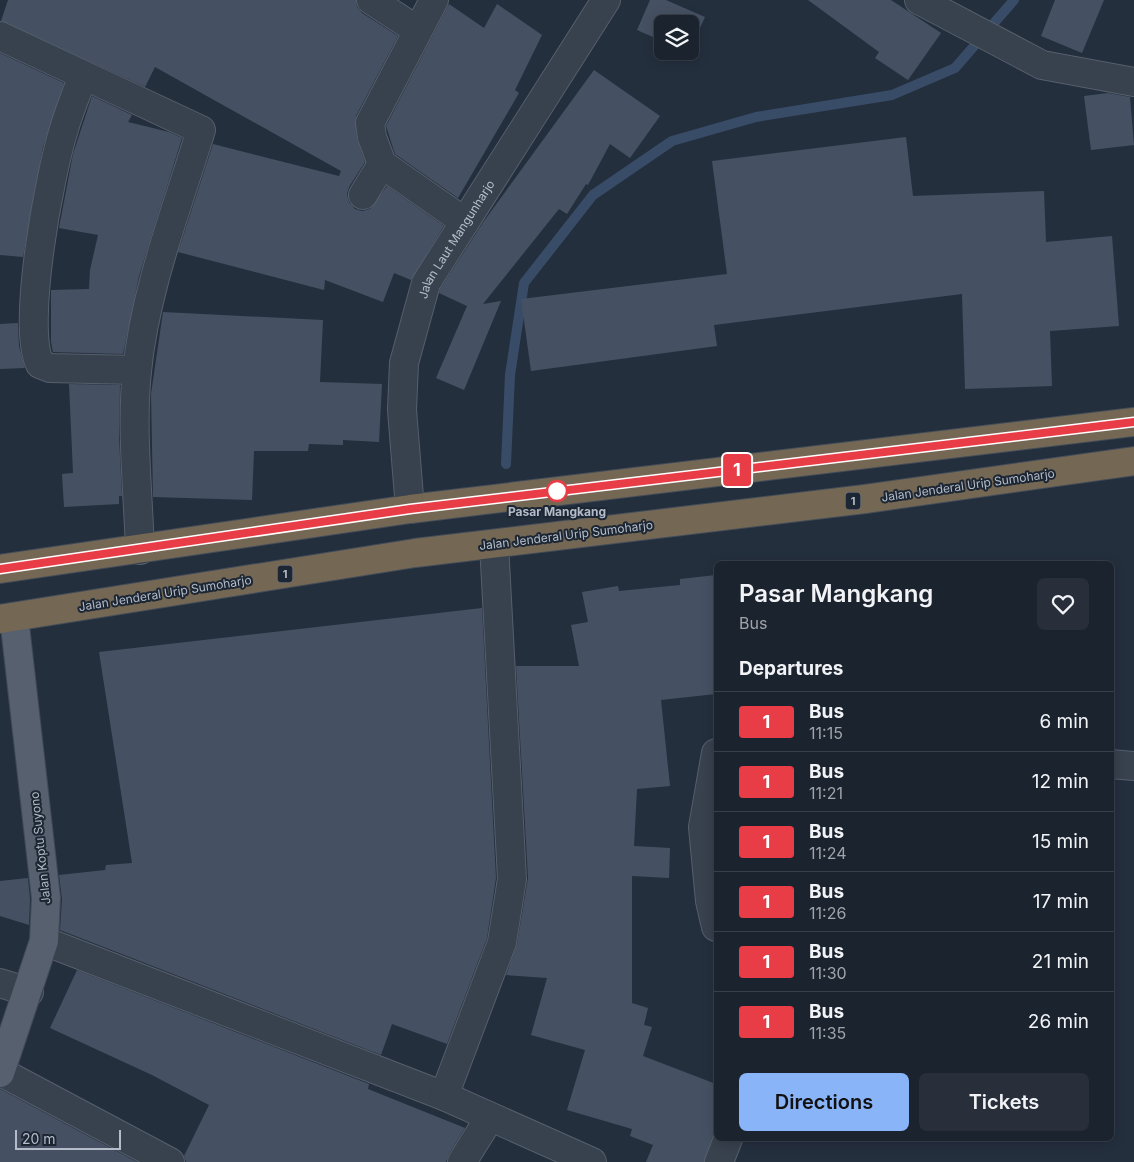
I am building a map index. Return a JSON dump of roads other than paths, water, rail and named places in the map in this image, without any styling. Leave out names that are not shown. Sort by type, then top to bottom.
[{"type":"highway","points":[[0,569],[410,509],[1134,422]]},
{"type":"highway","name":"Jalan Jenderal Urip Sumoharjo","points":[[7,618],[415,553],[865,499],[1134,461]]},
{"type":"main road","name":"Jalan Koptu Suyono","points":[[0,1073],[29,992],[44,941],[46,898],[7,618]]},
{"type":"street","points":[[371,0],[417,30]]},
{"type":"street","points":[[434,0],[370,123],[372,137],[382,164],[465,222]]},
{"type":"street","name":"Jalan Laut Mangunharjo","points":[[410,509],[402,410],[404,363],[426,283],[606,0]]},
{"type":"street","points":[[919,0],[1042,65],[1134,82]]},
{"type":"street","points":[[0,36],[201,130],[147,305],[137,370],[135,392],[140,550]]},
{"type":"street","points":[[83,75],[63,131],[39,250],[34,310],[35,354],[40,364],[50,368],[137,370]]},
{"type":"street","points":[[363,196],[382,164]]},
{"type":"street","points":[[444,1096],[502,942],[512,879],[494,544]]},
{"type":"street","points":[[714,763],[702,826],[710,901],[714,918]]},
{"type":"street","points":[[1114,764],[1134,766]]},
{"type":"street","points":[[44,941],[444,1096],[592,1162]]},
{"type":"street","points":[[0,983],[29,992]]},
{"type":"street","points":[[0,1073],[170,1162]]},
{"type":"street","points":[[462,1162],[490,1117]]},
{"type":"street","points":[[719,1162],[727,1141]]},
{"type":"waterway","points":[[506,464],[510,375],[524,283],[593,195],[672,141],[756,117],[892,95],[955,68],[1014,0]]},
{"type":"place","name":"Pasar Mangkang","points":[[557,491]]}]
